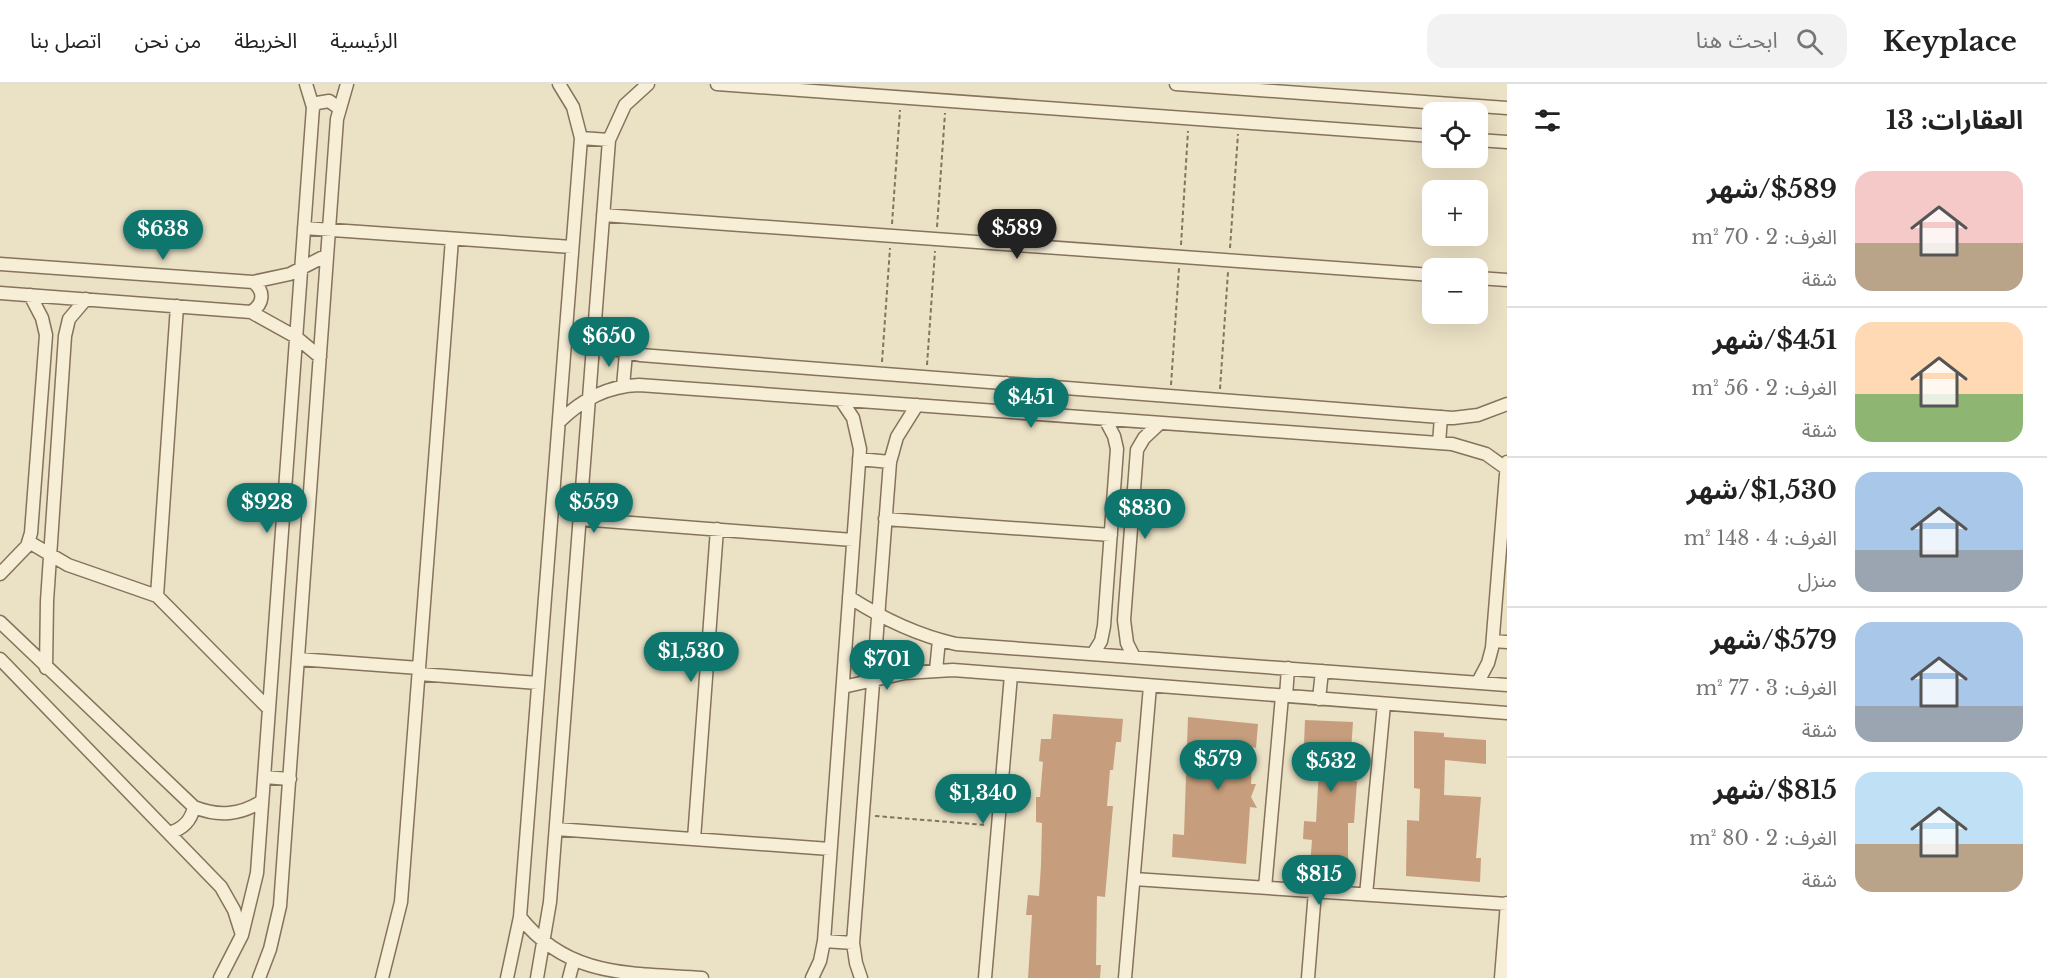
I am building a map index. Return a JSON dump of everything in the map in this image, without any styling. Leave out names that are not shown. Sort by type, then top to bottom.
[{"type":"street","points":[[220,978],[242,935],[257,873],[312,106],[306,84]]},
{"type":"street","points":[[259,978],[270,949],[280,906],[329,230],[339,108],[347,84]]},
{"type":"street","points":[[507,978],[520,917],[581,138],[573,107],[559,84]]},
{"type":"street","points":[[537,978],[545,944],[556,829],[609,140],[625,105],[648,84]]},
{"type":"street","points":[[717,84],[1422,135]]},
{"type":"street","points":[[901,84],[901,98]]},
{"type":"street","points":[[1176,84],[1507,108]]},
{"type":"street","points":[[312,106],[317,102],[329,101],[339,108]]},
{"type":"street","points":[[581,138],[609,140]]},
{"type":"street","points":[[1502,142],[1507,152]]},
{"type":"street","points":[[603,215],[1422,274]]},
{"type":"street","points":[[304,228],[573,247]]},
{"type":"street","points":[[382,978],[401,902],[452,239]]},
{"type":"street","points":[[0,264],[253,282],[278,278],[301,270],[327,255]]},
{"type":"street","points":[[1488,279],[1507,280]]},
{"type":"street","points":[[251,312],[260,304],[262,298],[261,291],[253,282]]},
{"type":"street","points":[[0,293],[251,312],[296,337],[320,357]]},
{"type":"street","points":[[0,574],[29,543],[46,335],[42,318],[30,295]]},
{"type":"street","points":[[46,668],[50,556],[66,327],[73,311],[86,299]]},
{"type":"street","points":[[157,596],[177,306]]},
{"type":"street","points":[[566,331],[593,344],[626,352],[1441,417],[1478,415],[1507,404]]},
{"type":"street","points":[[623,386],[626,352]]},
{"type":"street","points":[[1004,411],[1006,383]]},
{"type":"street","points":[[559,422],[589,398],[623,386],[1439,443],[1475,450],[1507,469]]},
{"type":"street","points":[[812,978],[820,961],[824,941],[859,459],[856,428],[841,400]]},
{"type":"street","points":[[861,978],[855,963],[854,944],[890,462],[897,437],[917,405]]},
{"type":"street","points":[[1439,443],[1441,417]]},
{"type":"street","points":[[1093,654],[1101,641],[1105,618],[1117,449],[1114,436],[1105,419]]},
{"type":"street","points":[[1134,657],[1127,643],[1124,620],[1137,450],[1144,438],[1160,423]]},
{"type":"street","points":[[1117,449],[1137,450]]},
{"type":"street","points":[[859,459],[890,462]]},
{"type":"street","points":[[1478,682],[1488,663],[1493,641],[1507,461]]},
{"type":"street","points":[[580,519],[853,540]]},
{"type":"street","points":[[885,519],[1111,535]]},
{"type":"street","points":[[694,839],[717,530]]},
{"type":"street","points":[[29,543],[68,565],[157,596],[269,709]]},
{"type":"street","points":[[849,597],[878,615],[939,640],[1507,685]]},
{"type":"street","points":[[1105,618],[1124,620]]},
{"type":"street","points":[[0,622],[194,807],[205,812],[229,814],[262,801]]},
{"type":"street","points":[[936,670],[939,640]]},
{"type":"street","points":[[1493,641],[1507,642]]},
{"type":"street","points":[[0,659],[221,887],[234,910],[242,935]]},
{"type":"street","points":[[298,659],[538,683]]},
{"type":"street","points":[[1265,888],[1288,668]]},
{"type":"street","points":[[843,687],[873,678],[936,670],[1507,713]]},
{"type":"street","points":[[1319,699],[1322,671]]},
{"type":"street","points":[[985,978],[1011,675]]},
{"type":"street","points":[[1125,978],[1150,686]]},
{"type":"street","points":[[1366,895],[1384,704]]},
{"type":"street","points":[[264,777],[290,779]]},
{"type":"street","points":[[169,833],[183,827],[192,815],[194,807]]},
{"type":"street","points":[[556,829],[830,849]]},
{"type":"street","points":[[1134,879],[1507,903],[1501,978]]},
{"type":"street","points":[[1308,978],[1315,891]]},
{"type":"street","points":[[520,917],[545,944],[573,963],[596,970],[702,978]]},
{"type":"street","points":[[824,941],[854,944]]},
{"type":"street","points":[[569,978],[573,963]]},
{"type":"path","points":[[863,815],[998,826]]},
{"type":"building","points":[[1053,714],[1123,719],[1121,742],[1116,742],[1113,770],[1110,770],[1107,806],[1113,806],[1105,897],[1097,896],[1096,965],[1101,965],[1100,978],[1028,978],[1032,915],[1026,915],[1028,895],[1039,896],[1041,865],[1042,823],[1036,822],[1036,797],[1040,797],[1043,762],[1039,761],[1041,739],[1051,739]]},
{"type":"building","points":[[1188,717],[1258,724],[1256,748],[1253,747],[1251,784],[1256,784],[1251,797],[1257,808],[1250,807],[1246,864],[1172,857],[1173,834],[1184,835]]},
{"type":"building","points":[[1305,720],[1353,722],[1349,781],[1357,781],[1354,823],[1348,823],[1348,870],[1310,867],[1312,840],[1303,839],[1304,821],[1316,822],[1319,769],[1311,768],[1312,745],[1304,744]]},
{"type":"building","points":[[1414,731],[1444,733],[1444,737],[1486,740],[1486,764],[1445,760],[1444,795],[1481,797],[1476,858],[1481,858],[1480,882],[1406,876],[1407,820],[1419,821],[1420,789],[1414,788]]}]
